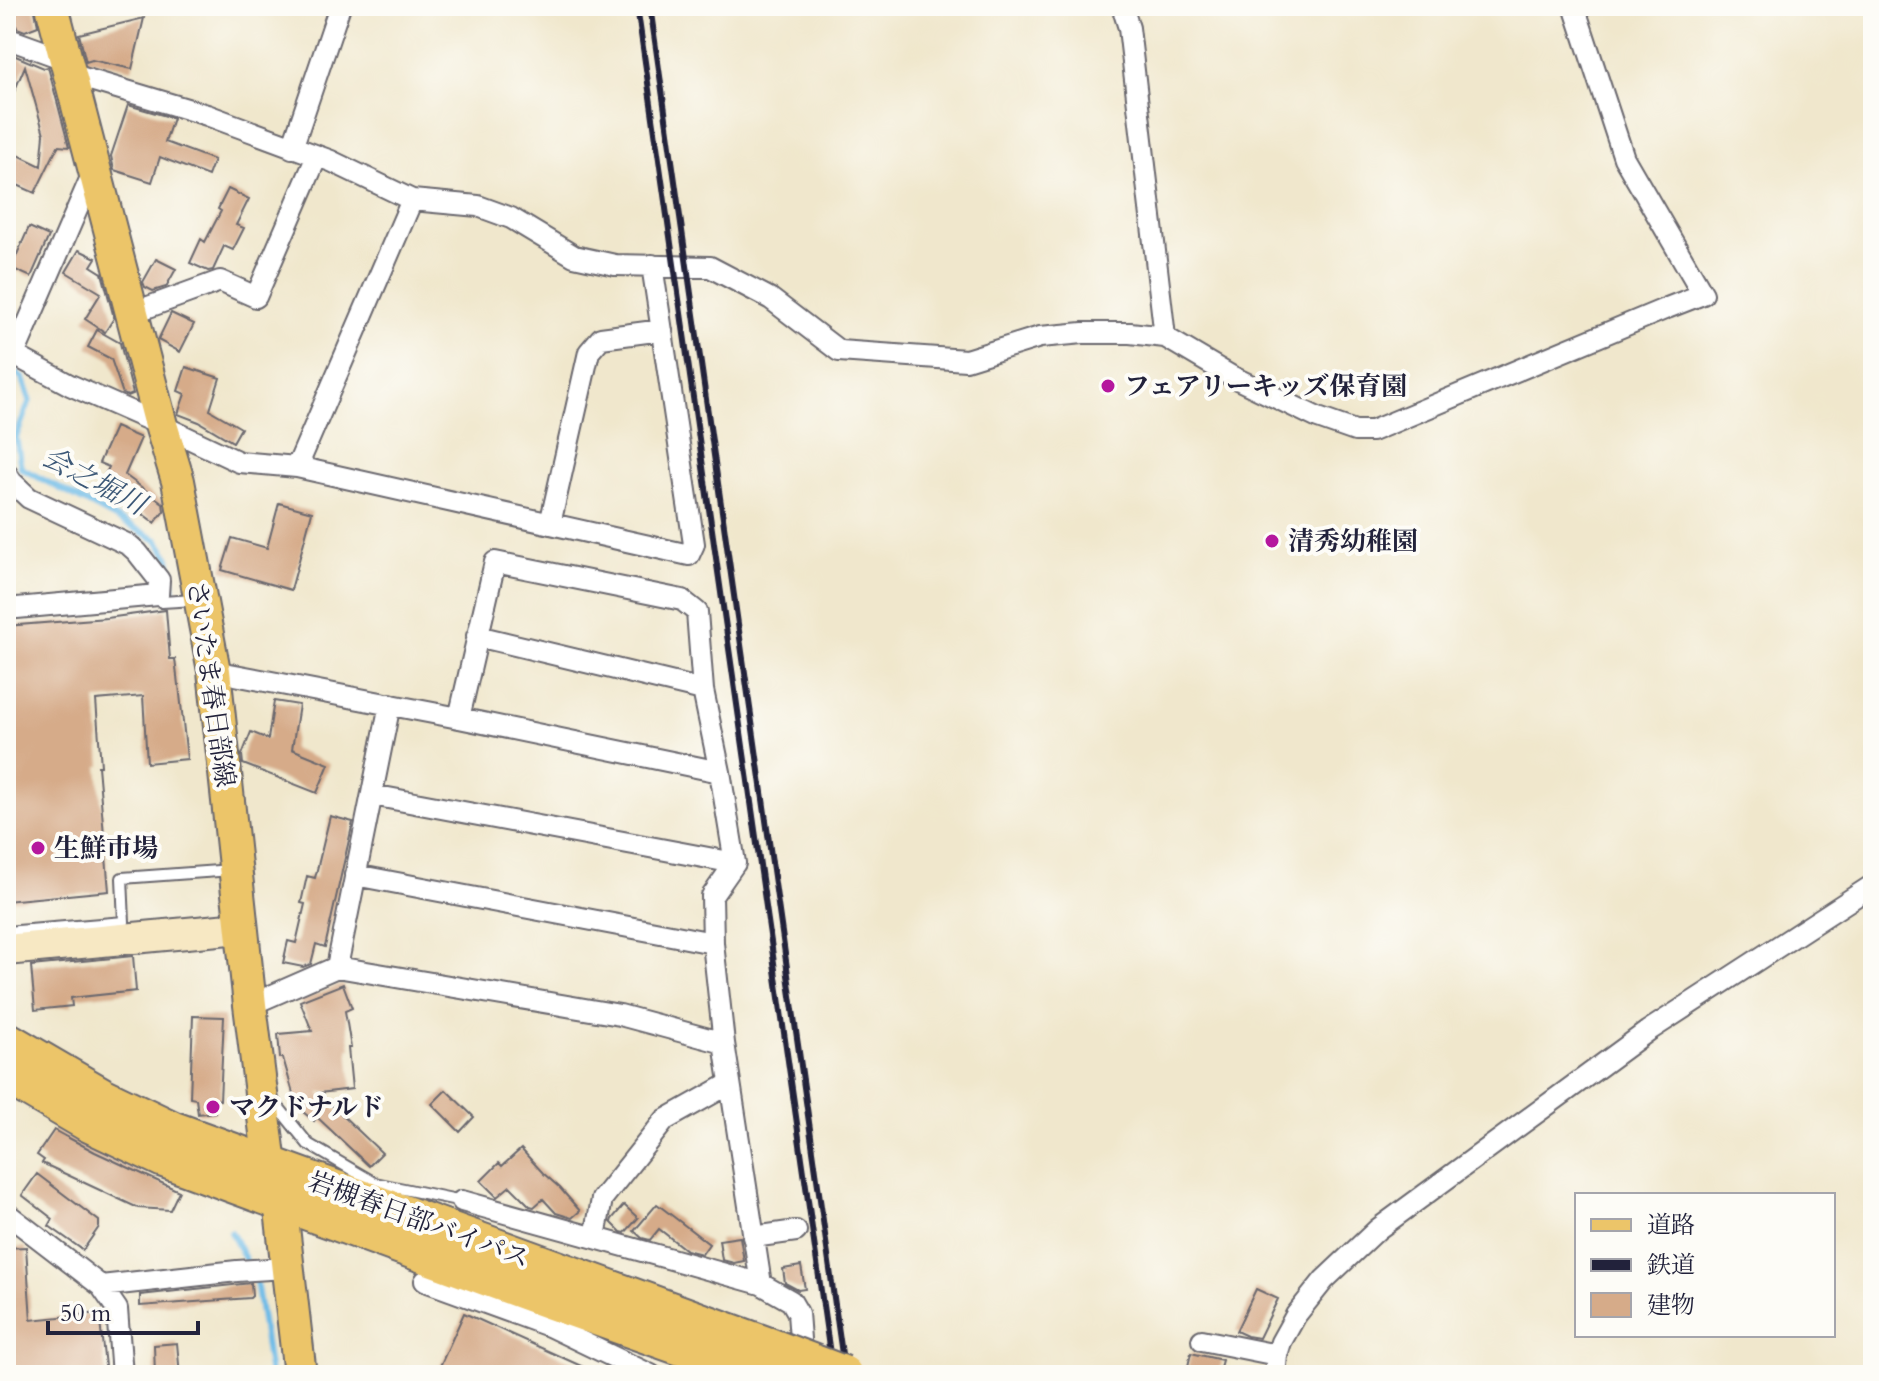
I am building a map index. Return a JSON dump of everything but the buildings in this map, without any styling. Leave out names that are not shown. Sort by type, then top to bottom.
[{"type":"highway","name":"岩槻春日部バイパス","points":[[6,1041],[102,1097],[171,1130],[270,1165],[763,1365]]},
{"type":"highway","name":"岩槻春日部バイパス","points":[[6,1074],[88,1122],[164,1158],[566,1306],[763,1365],[843,1375]]},
{"type":"main road","name":"さいたま春日部線","points":[[52,6],[178,481],[214,671],[221,871],[240,928],[270,1165],[280,1201],[276,1269],[300,1375]]},
{"type":"street","points":[[292,148],[340,6]]},
{"type":"street","points":[[1122,6],[1129,28],[1165,337]]},
{"type":"street","points":[[6,38],[69,67],[317,156],[412,200],[478,206],[511,218],[574,256],[615,265],[710,267],[771,299],[839,351],[966,360],[1040,337],[1083,333],[1165,337],[1231,376],[1318,418],[1355,431],[1372,431],[1703,294],[1624,158],[1574,6]]},
{"type":"street","points":[[132,313],[220,281],[256,297],[317,156]]},
{"type":"street","points":[[95,168],[11,356],[239,462],[297,467],[689,555],[694,544],[652,265]]},
{"type":"street","points":[[297,467],[412,200]]},
{"type":"street","points":[[550,524],[589,352],[601,338],[662,330]]},
{"type":"street","points":[[6,473],[29,498],[129,545],[159,580],[158,595],[6,609]]},
{"type":"street","points":[[459,718],[495,562],[682,600],[697,612],[703,690],[735,863],[712,896],[713,943],[729,1084],[761,1284]]},
{"type":"street","points":[[477,636],[703,690]]},
{"type":"street","points":[[214,671],[720,772]]},
{"type":"street","points":[[337,967],[390,704]]},
{"type":"street","points":[[372,795],[735,863]]},
{"type":"street","points":[[355,875],[713,943]]},
{"type":"street","points":[[1202,1340],[1276,1365],[1281,1342],[1296,1315],[1324,1280],[1378,1229],[1648,1031],[1873,885]]},
{"type":"street","points":[[6,950],[240,928]]},
{"type":"street","points":[[250,1005],[337,967],[620,1015],[724,1043]]},
{"type":"street","points":[[595,1237],[602,1199],[665,1120],[729,1084]]},
{"type":"street","points":[[462,1201],[761,1284],[791,1301],[798,1313],[803,1375]]},
{"type":"street","points":[[6,1213],[101,1286],[117,1309],[122,1375]]},
{"type":"street","points":[[753,1237],[796,1231]]},
{"type":"street","points":[[101,1286],[276,1269]]},
{"type":"street","points":[[425,1281],[549,1326],[651,1375]]},
{"type":"lane","points":[[158,595],[162,602],[201,600]]},
{"type":"lane","points":[[6,932],[124,922],[122,878],[221,871]]},
{"type":"lane","points":[[260,1084],[308,1144],[375,1183],[462,1201]]},
{"type":"waterway","name":"会之堀川","points":[[8,363],[23,379],[30,400],[16,437],[21,468],[157,540],[169,558],[174,594]]},
{"type":"waterway","name":"会之堀川","points":[[231,1232],[256,1280],[270,1375]]},
{"type":"railway","points":[[637,6],[833,1375]]},
{"type":"railway","points":[[650,6],[845,1375]]},
{"type":"place","name":"フェアリーキッズ保育園","points":[[1108,386]]},
{"type":"place","name":"清秀幼稚園","points":[[1272,541]]},
{"type":"place","name":"生鮮市場","points":[[38,848]]},
{"type":"place","name":"マクドナルド","points":[[213,1107]]}]
